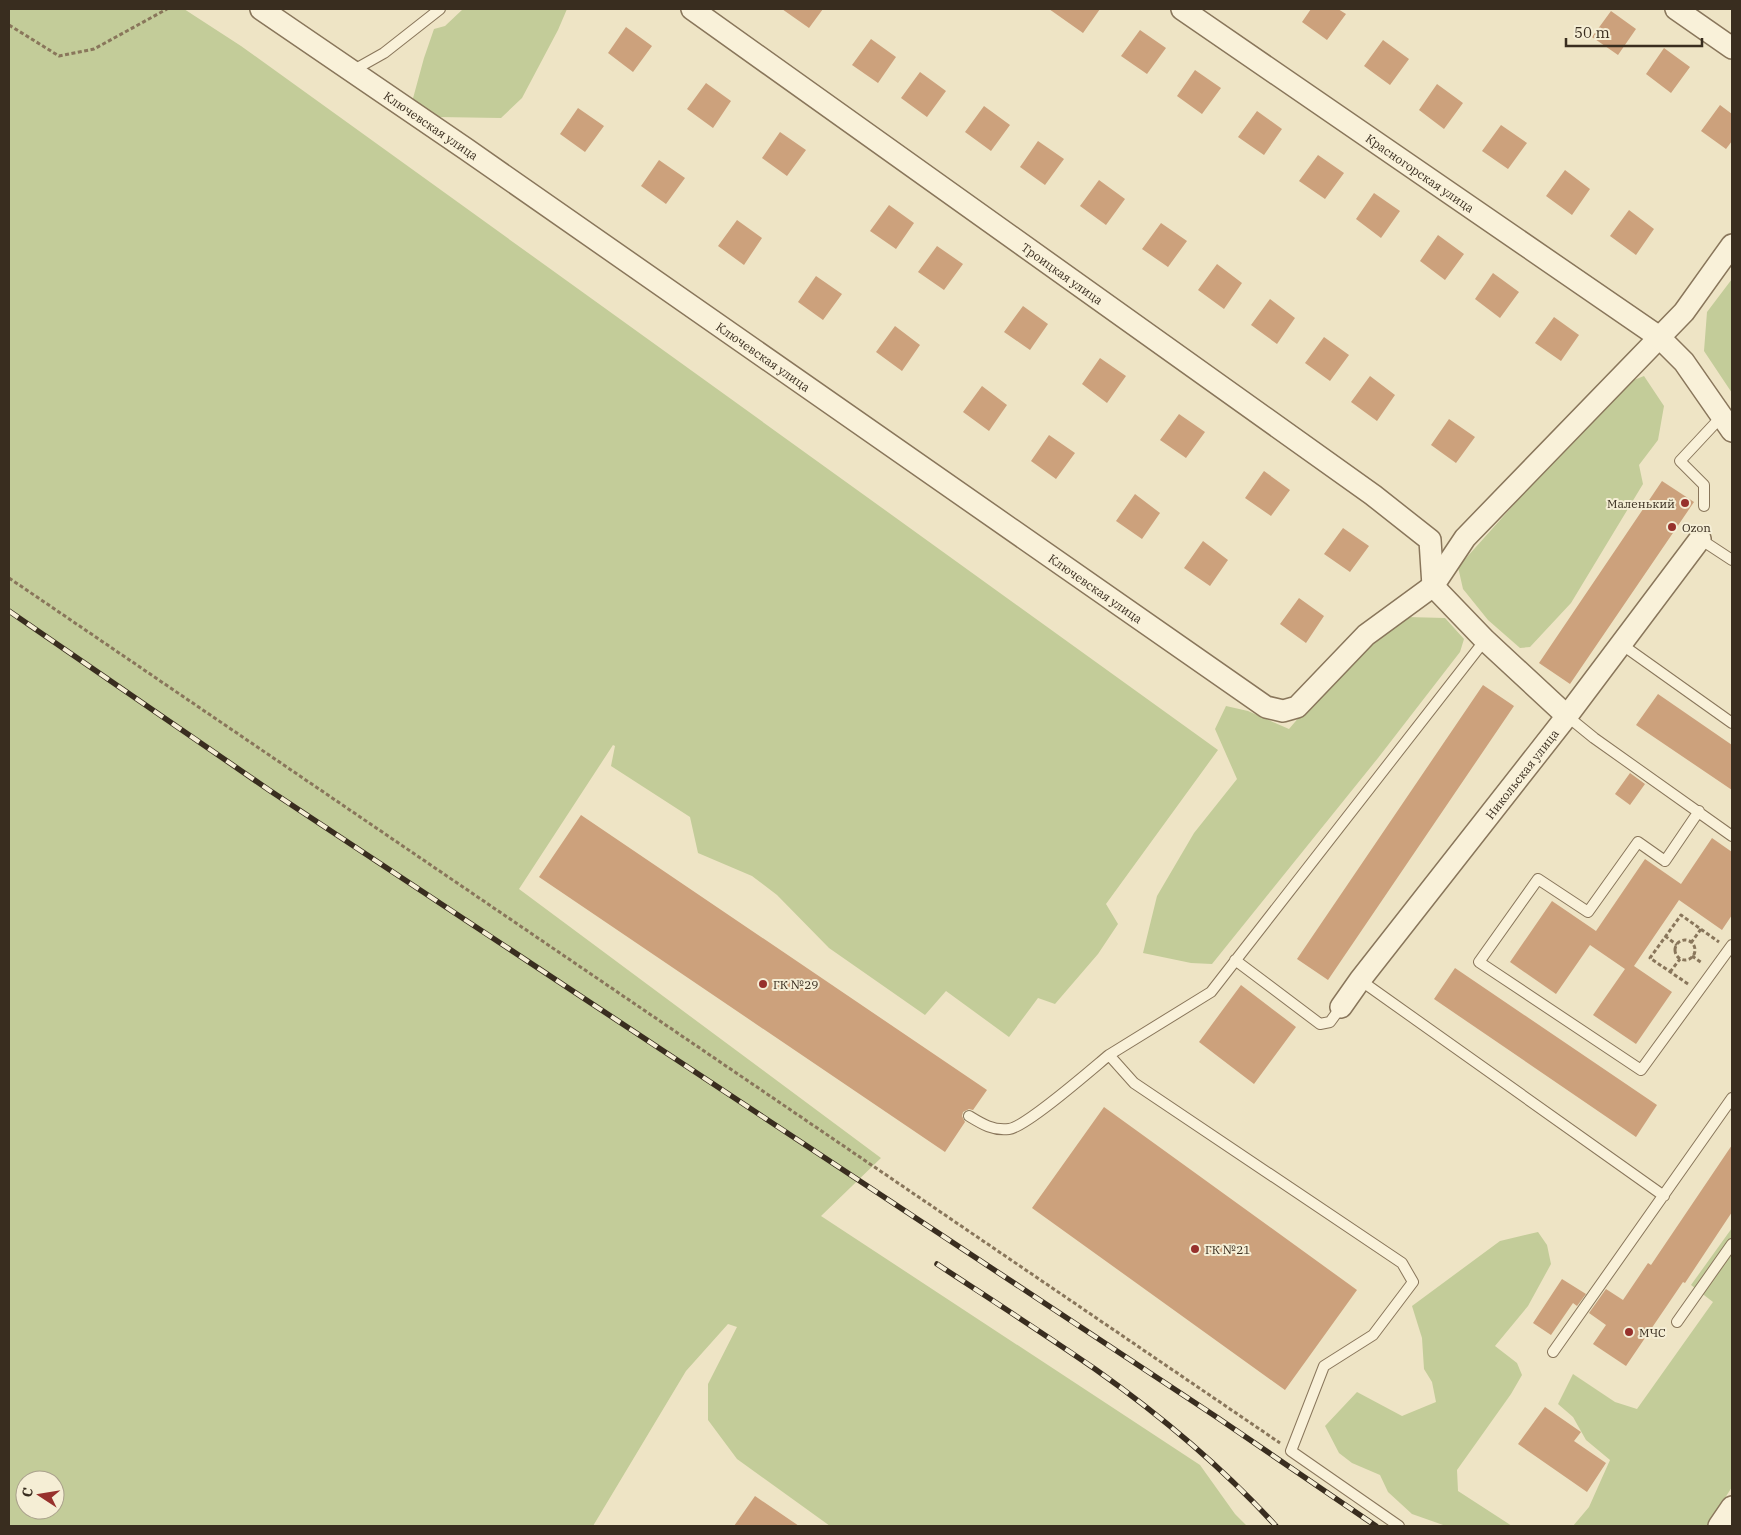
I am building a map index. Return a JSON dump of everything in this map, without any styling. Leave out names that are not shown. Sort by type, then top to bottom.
[{"type":"street","name":"Ключевская улица","points":[[261,9],[474,154],[1266,707],[1283,711],[1297,707],[1366,635],[1433,586]]},
{"type":"street","name":"Троицкая улица","points":[[692,9],[1373,495],[1430,540],[1433,586]]},
{"type":"street","name":"Красногорская улица","points":[[1182,9],[1659,337],[1684,362],[1727,424]]},
{"type":"street","points":[[1676,9],[1732,48]]},
{"type":"street","points":[[1567,716],[1484,640],[1433,586],[1465,538],[1684,312],[1732,245]]},
{"type":"street","name":"Никольская улица","points":[[1341,1007],[1360,980],[1567,716],[1700,539]]},
{"type":"street","points":[[1719,1526],[1732,1507]]},
{"type":"lane","points":[[352,71],[384,53],[440,9]]},
{"type":"lane","points":[[1704,506],[1704,485],[1680,461],[1727,424]]},
{"type":"lane","points":[[1700,539],[1732,560]]},
{"type":"lane","points":[[969,1116],[988,1128],[1011,1129],[1037,1113],[1109,1055],[1210,992],[1484,640]]},
{"type":"lane","points":[[1621,644],[1732,723]]},
{"type":"lane","points":[[1567,716],[1594,738],[1732,836]]},
{"type":"lane","points":[[1699,811],[1665,861],[1638,842],[1588,912],[1538,879],[1479,962],[1641,1070],[1731,947]]},
{"type":"lane","points":[[1235,960],[1320,1024],[1330,1022],[1341,1007]]},
{"type":"lane","points":[[1360,980],[1664,1196]]},
{"type":"lane","points":[[1109,1055],[1134,1083],[1402,1263],[1413,1282],[1373,1336],[1324,1366],[1291,1451],[1399,1526]]},
{"type":"lane","points":[[1553,1352],[1732,1098]]},
{"type":"lane","points":[[1676,1322],[1732,1244]]},
{"type":"path","points":[[9,25],[59,56],[94,48],[167,9]]},
{"type":"path","points":[[9,578],[1291,1451]]},
{"type":"path","points":[[1698,992],[1650,958],[1665,936],[1681,915],[1700,929],[1731,947]]},
{"type":"path","points":[[1691,943],[1700,929]]},
{"type":"path","points":[[1665,936],[1677,944]]},
{"type":"path","points":[[1677,944],[1685,941],[1693,945],[1692,957],[1686,960],[1680,959]]},
{"type":"path","points":[[1677,944],[1675,950],[1680,959]]},
{"type":"path","points":[[1670,972],[1680,959]]},
{"type":"green space","points":[[9,9],[184,9],[241,46],[1218,750],[1106,904],[1118,924],[1098,954],[1055,1004],[1038,998],[1009,1037],[946,991],[925,1015],[829,948],[777,895],[752,876],[698,853],[690,817],[611,766],[615,746],[613,745],[519,889],[881,1158],[821,1216],[1200,1465],[1235,1514],[1247,1526],[830,1526],[737,1459],[708,1420],[708,1384],[737,1327],[728,1324],[686,1371],[593,1526],[9,1526]]},
{"type":"green space","points":[[463,9],[567,9],[522,98],[501,118],[438,117],[412,102],[434,29],[445,26]]},
{"type":"green space","points":[[1732,279],[1732,393],[1704,351],[1707,312]]},
{"type":"green space","points":[[1644,376],[1664,406],[1658,440],[1639,465],[1643,484],[1571,603],[1530,647],[1520,648],[1488,620],[1463,589],[1458,567],[1621,385]]},
{"type":"green space","points":[[1407,617],[1445,618],[1464,639],[1460,652],[1378,758],[1212,964],[1191,963],[1143,953],[1157,896],[1194,833],[1237,779],[1215,729],[1226,706],[1248,711],[1289,729],[1334,676]]},
{"type":"green space","points":[[1732,1228],[1732,1487],[1707,1526],[1573,1526],[1589,1507],[1610,1460],[1586,1440],[1573,1417],[1558,1404],[1573,1374],[1615,1402],[1637,1409],[1713,1302],[1691,1285]]},
{"type":"green space","points":[[1538,1232],[1547,1245],[1551,1264],[1528,1306],[1495,1346],[1517,1363],[1522,1375],[1511,1394],[1457,1470],[1458,1491],[1512,1526],[1446,1526],[1412,1514],[1388,1492],[1380,1475],[1352,1463],[1339,1453],[1325,1426],[1357,1392],[1402,1416],[1436,1402],[1432,1382],[1424,1369],[1422,1338],[1412,1306],[1500,1241]]},
{"type":"building","points":[[782,9],[823,9],[809,28]]},
{"type":"building","points":[[1049,9],[1100,9],[1083,33]]},
{"type":"building","points":[[1311,9],[1338,9],[1346,14],[1327,40],[1302,22]]},
{"type":"building","points":[[1611,11],[1636,29],[1618,55],[1592,37]]},
{"type":"building","points":[[626,27],[652,46],[633,72],[608,53]]},
{"type":"building","points":[[1140,30],[1166,48],[1147,74],[1121,56]]},
{"type":"building","points":[[871,39],[896,57],[878,83],[852,65]]},
{"type":"building","points":[[1383,40],[1409,59],[1390,85],[1364,66]]},
{"type":"building","points":[[1664,48],[1690,67],[1671,93],[1646,74]]},
{"type":"building","points":[[1195,70],[1221,88],[1202,114],[1177,96]]},
{"type":"building","points":[[920,72],[946,91],[927,117],[901,98]]},
{"type":"building","points":[[706,83],[731,101],[713,128],[687,109]]},
{"type":"building","points":[[1437,84],[1463,103],[1444,129],[1419,110]]},
{"type":"building","points":[[1720,105],[1732,114],[1732,141],[1726,149],[1701,131]]},
{"type":"building","points":[[984,106],[1010,125],[991,151],[965,132]]},
{"type":"building","points":[[578,108],[604,126],[585,152],[560,134]]},
{"type":"building","points":[[1257,111],[1282,129],[1264,155],[1238,137]]},
{"type":"building","points":[[1501,125],[1527,143],[1508,169],[1482,151]]},
{"type":"building","points":[[780,132],[806,150],[787,176],[762,158]]},
{"type":"building","points":[[1038,141],[1064,159],[1045,185],[1020,167]]},
{"type":"building","points":[[1318,155],[1344,173],[1325,199],[1299,181]]},
{"type":"building","points":[[659,160],[685,178],[666,204],[641,186]]},
{"type":"building","points":[[1565,170],[1590,189],[1572,215],[1546,196]]},
{"type":"building","points":[[1099,180],[1125,199],[1106,225],[1080,206]]},
{"type":"building","points":[[1374,193],[1400,211],[1381,238],[1356,219]]},
{"type":"building","points":[[889,205],[914,223],[896,249],[870,231]]},
{"type":"building","points":[[1629,210],[1654,229],[1636,255],[1610,236]]},
{"type":"building","points":[[737,220],[762,238],[744,265],[718,246]]},
{"type":"building","points":[[1161,223],[1187,241],[1168,267],[1142,249]]},
{"type":"building","points":[[1438,235],[1464,254],[1445,280],[1420,261]]},
{"type":"building","points":[[937,246],[963,264],[944,290],[918,272]]},
{"type":"building","points":[[1217,264],[1242,283],[1224,309],[1198,290]]},
{"type":"building","points":[[1493,273],[1519,292],[1500,318],[1475,299]]},
{"type":"building","points":[[816,276],[842,294],[823,320],[798,302]]},
{"type":"building","points":[[1270,299],[1295,318],[1277,344],[1251,325]]},
{"type":"building","points":[[1023,306],[1048,324],[1030,350],[1004,332]]},
{"type":"building","points":[[1554,317],[1579,335],[1561,361],[1535,343]]},
{"type":"building","points":[[895,326],[920,345],[902,371],[876,352]]},
{"type":"building","points":[[1324,337],[1349,355],[1330,381],[1305,363]]},
{"type":"building","points":[[1100,358],[1126,376],[1107,403],[1082,384]]},
{"type":"building","points":[[1370,376],[1395,395],[1377,421],[1351,402]]},
{"type":"building","points":[[982,386],[1007,405],[989,431],[963,412]]},
{"type":"building","points":[[1179,414],[1205,432],[1186,458],[1160,440]]},
{"type":"building","points":[[1449,419],[1475,437],[1456,463],[1431,445]]},
{"type":"building","points":[[1049,435],[1075,453],[1056,479],[1031,461]]},
{"type":"building","points":[[1264,471],[1290,490],[1271,516],[1245,498]]},
{"type":"building","points":[[1662,481],[1694,502],[1570,684],[1539,663]]},
{"type":"building","points":[[1135,494],[1160,513],[1142,539],[1116,521]]},
{"type":"building","points":[[1343,528],[1369,546],[1350,572],[1324,554]]},
{"type":"building","points":[[1203,541],[1228,560],[1210,586],[1184,568]]},
{"type":"building","points":[[1299,598],[1324,616],[1306,643],[1280,624]]},
{"type":"building","points":[[1483,685],[1514,706],[1328,980],[1297,959]]},
{"type":"building","points":[[1658,694],[1732,745],[1732,790],[1636,725]]},
{"type":"building","points":[[1630,773],[1645,784],[1630,805],[1615,794]]},
{"type":"building","name":"ГК №29","points":[[581,815],[987,1090],[973,1110],[969,1109],[963,1112],[962,1116],[965,1122],[945,1152],[539,877]]},
{"type":"building","points":[[1712,838],[1732,852],[1732,915],[1722,930],[1679,900],[1634,966],[1672,992],[1636,1044],[1593,1015],[1625,969],[1590,945],[1556,994],[1510,962],[1552,901],[1596,931],[1645,859],[1681,884]]},
{"type":"building","points":[[1455,968],[1657,1105],[1636,1137],[1434,999]]},
{"type":"building","points":[[1241,985],[1296,1027],[1254,1084],[1199,1042]]},
{"type":"building","name":"ГК №21","points":[[1104,1107],[1357,1290],[1285,1390],[1032,1208]]},
{"type":"building","points":[[1732,1145],[1732,1212],[1685,1283],[1683,1282],[1626,1366],[1593,1344],[1606,1325],[1589,1313],[1606,1289],[1623,1300],[1648,1263],[1651,1265]]},
{"type":"building","points":[[1562,1279],[1586,1294],[1577,1306],[1573,1303],[1551,1335],[1533,1323]]},
{"type":"building","points":[[1545,1407],[1581,1432],[1574,1441],[1606,1463],[1587,1492],[1518,1444]]},
{"type":"building","points":[[755,1496],[799,1526],[734,1526]]},
{"type":"railway","points":[[9,611],[269,790],[1215,1416],[1376,1526]]},
{"type":"railway","points":[[937,1264],[1075,1356],[1143,1405],[1213,1463],[1276,1526]]},
{"type":"place","name":"Маленький","points":[[1685,503]]},
{"type":"place","name":"Ozon","points":[[1672,527]]},
{"type":"place","name":"ГК №29","points":[[763,984]]},
{"type":"place","name":"ГК №21","points":[[1195,1249]]},
{"type":"place","name":"МЧС","points":[[1629,1332]]}]
